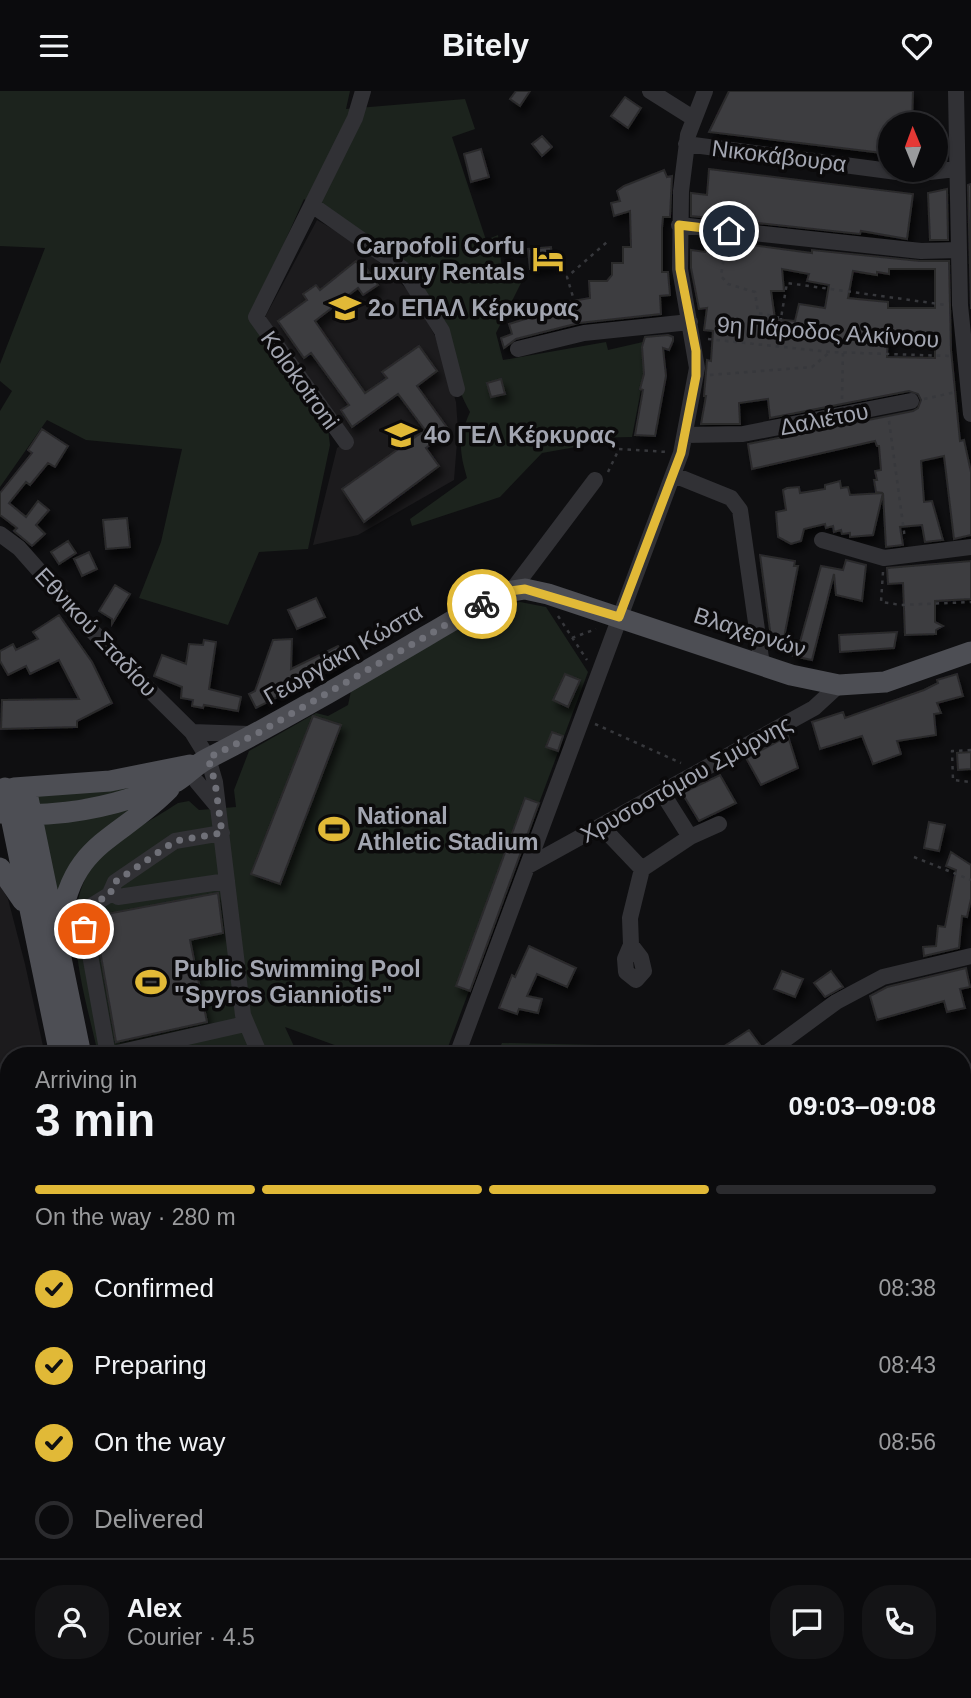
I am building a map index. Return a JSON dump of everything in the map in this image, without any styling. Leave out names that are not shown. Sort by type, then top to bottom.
[{"type":"main road","name":"Βλαχερνών","points":[[513,589],[541,592],[762,665],[839,685],[885,682],[971,652]]},
{"type":"main road","name":"Γεωργάκη Κώστα","points":[[14,814],[113,804],[195,771],[500,593],[513,589]]},
{"type":"main road","name":"Γεωργάκη Κώστα","points":[[10,788],[110,781],[195,771]]},
{"type":"main road","points":[[59,948],[66,897],[83,861],[98,845],[195,771]]},
{"type":"main road","points":[[10,788],[32,918],[58,1047]]},
{"type":"main road","points":[[14,814],[59,948],[79,1047]]},
{"type":"main road","points":[[0,868],[32,918]]},
{"type":"street","name":"Kolokotroni","points":[[346,442],[256,317],[355,118],[363,91]]},
{"type":"street","points":[[650,91],[693,118]]},
{"type":"street","points":[[460,1047],[681,453],[696,376],[692,330],[680,269],[679,225],[686,144],[693,118],[705,91]]},
{"type":"street","points":[[956,91],[958,250],[963,357],[971,414]]},
{"type":"street","name":"Νικοκάβουρα","points":[[686,144],[912,174],[956,169]]},
{"type":"street","points":[[312,205],[403,269],[442,331],[457,389]]},
{"type":"street","points":[[679,225],[921,251],[958,250]]},
{"type":"street","points":[[518,349],[584,333],[692,330]]},
{"type":"street","name":"Δαλιέτου","points":[[685,435],[743,434],[842,417],[911,401]]},
{"type":"street","points":[[674,475],[731,498],[740,510],[762,665]]},
{"type":"street","points":[[513,589],[595,480]]},
{"type":"street","name":"Εθνικού Σταδίου","points":[[0,534],[19,548],[112,653],[192,732],[195,771]]},
{"type":"street","points":[[822,540],[884,558],[971,547]]},
{"type":"street","name":"Χρυσοστόμου Σμύρνης","points":[[528,866],[663,794],[814,708],[839,685]]},
{"type":"street","points":[[192,732],[258,733]]},
{"type":"street","points":[[195,771],[218,808]]},
{"type":"street","points":[[195,771],[218,808],[245,1024],[256,1047]]},
{"type":"street","points":[[663,794],[690,837]]},
{"type":"street","points":[[631,945],[630,918],[642,869],[690,837],[719,824]]},
{"type":"street","points":[[602,827],[642,869]]},
{"type":"street","points":[[111,893],[115,882],[171,842],[222,833]]},
{"type":"street","points":[[111,893],[121,897],[227,881]]},
{"type":"street","points":[[106,1047],[84,921],[88,908],[111,893]]},
{"type":"street","points":[[775,1047],[836,1002],[883,977],[971,956]]},
{"type":"street","points":[[163,1047],[245,1024]]},
{"type":"path","points":[[729,231],[720,276],[728,284],[755,292],[758,313],[780,319]]},
{"type":"path","points":[[584,333],[567,277],[607,242]]},
{"type":"path","points":[[779,345],[780,319],[788,283],[935,305],[956,305]]},
{"type":"path","name":"9η Πάροδος Αλκίνοου","points":[[692,330],[830,352],[959,357]]},
{"type":"path","points":[[842,417],[843,351]]},
{"type":"path","points":[[696,376],[812,367],[830,352]]},
{"type":"path","points":[[911,401],[962,391]]},
{"type":"path","points":[[887,406],[907,557]]},
{"type":"path","points":[[595,480],[608,473],[619,449],[681,453]]},
{"type":"path","points":[[884,558],[881,603],[901,605],[971,602]]},
{"type":"path","points":[[567,616],[556,613],[588,663],[592,651]]},
{"type":"path","points":[[572,638],[598,626],[596,639]]},
{"type":"path","points":[[582,719],[702,772]]},
{"type":"path","points":[[971,750],[952,751],[953,779],[971,782]]},
{"type":"path","points":[[914,857],[971,880]]},
{"type":"shaded area","points":[[0,91],[350,91],[346,109],[465,99],[475,129],[452,137],[486,240],[498,235],[503,277],[521,283],[496,333],[503,360],[606,342],[608,350],[643,342],[644,374],[632,437],[588,438],[587,445],[542,453],[500,497],[412,526],[410,519],[467,478],[461,445],[470,412],[460,391],[441,331],[417,290],[384,254],[365,238],[304,199],[250,319],[327,421],[330,445],[308,549],[259,552],[228,625],[139,598],[161,542],[182,449],[86,440],[47,420],[0,487],[0,411],[12,391],[0,381],[0,364],[45,248],[0,246]]},
{"type":"shaded area","points":[[317,220],[362,246],[413,295],[435,336],[456,402],[458,430],[454,480],[358,535],[313,545],[337,448],[348,441],[263,321]]},
{"type":"shaded area","name":"National Athletic Stadium","points":[[520,602],[546,607],[588,672],[448,1047],[340,1047],[285,1027],[294,1047],[96,1047],[77,957],[75,931],[77,906],[83,883],[103,854],[178,803],[189,801],[199,810],[236,807],[234,790],[249,751],[316,713],[328,716],[348,705],[351,691],[504,604]]},
{"type":"shaded area","points":[[159,776],[123,793],[43,806],[37,804],[36,796]]},
{"type":"shaded area","points":[[131,809],[58,899],[41,822]]},
{"type":"shaded area","points":[[0,885],[8,899],[43,1047],[0,1047]]},
{"type":"shaded area","points":[[502,1043],[606,1047],[500,1047]]},
{"type":"building","points":[[516,91],[530,91],[520,106],[510,99]]},
{"type":"building","points":[[729,91],[913,91],[912,112],[878,112],[878,152],[709,132]]},
{"type":"building","points":[[625,97],[641,108],[628,128],[611,116]]},
{"type":"building","points":[[542,136],[552,147],[542,156],[532,144]]},
{"type":"building","points":[[481,149],[489,177],[471,182],[464,154]]},
{"type":"building","points":[[709,169],[913,194],[907,239],[861,231],[860,234],[691,216],[691,193],[707,195]]},
{"type":"building","points":[[664,170],[667,177],[672,176],[670,217],[663,217],[662,228],[662,272],[668,272],[670,295],[660,296],[661,314],[579,323],[516,339],[504,348],[501,338],[512,334],[509,324],[557,309],[555,304],[590,298],[589,281],[607,281],[612,275],[612,263],[623,263],[623,247],[631,247],[630,211],[614,216],[611,203],[620,201],[617,191]]},
{"type":"building","points":[[971,184],[971,309],[968,185]]},
{"type":"building","points":[[947,189],[948,240],[930,240],[928,193]]},
{"type":"building","points":[[730,242],[812,253],[812,250],[920,261],[949,261],[951,350],[960,441],[964,440],[971,472],[971,535],[954,539],[944,456],[921,461],[924,502],[932,501],[943,540],[925,542],[922,525],[900,527],[903,545],[886,547],[883,493],[876,492],[874,480],[877,480],[875,471],[881,470],[879,446],[875,441],[752,469],[748,444],[913,411],[918,408],[921,400],[918,394],[909,391],[770,418],[768,399],[739,403],[740,424],[701,424],[706,396],[707,360],[711,361],[713,331],[704,330],[707,308],[699,309],[691,268],[691,250],[705,252],[707,243],[729,247]],"holes":[[[782,269],[809,274],[807,281],[829,285],[825,308],[799,304],[795,321],[775,319],[771,291],[784,291]],[[889,269],[935,269],[935,308],[888,308],[888,302],[848,298],[853,271],[877,275],[877,272],[889,274]],[[888,334],[935,334],[935,358],[887,357]]]},
{"type":"building","points":[[551,247],[553,266],[530,269],[528,249]]},
{"type":"building","points":[[356,261],[361,268],[365,266],[378,285],[363,295],[358,288],[315,321],[365,393],[387,378],[382,372],[419,346],[437,371],[417,386],[449,430],[426,448],[439,466],[364,522],[342,489],[425,430],[398,394],[352,427],[341,410],[349,405],[311,353],[304,358],[278,321],[307,300],[303,294],[316,285],[320,290]]},
{"type":"building","points":[[645,337],[673,337],[673,341],[669,350],[663,348],[666,376],[655,436],[635,435],[643,390],[640,389],[644,374],[642,347]]},
{"type":"building","points":[[501,379],[505,394],[491,397],[487,383]]},
{"type":"building","points":[[42,429],[68,446],[55,467],[48,463],[30,485],[26,482],[9,503],[26,517],[38,501],[49,510],[36,525],[45,534],[32,546],[14,531],[17,528],[0,515],[0,493],[32,453],[28,450]]},
{"type":"building","points":[[840,481],[841,488],[848,487],[850,495],[883,493],[873,535],[850,537],[850,533],[842,534],[841,530],[834,532],[833,526],[826,528],[825,524],[804,529],[801,541],[791,544],[778,537],[776,512],[786,510],[783,490],[799,487],[800,493],[825,489],[825,485]]},
{"type":"building","points":[[127,518],[130,547],[106,549],[103,520]]},
{"type":"building","points":[[68,541],[76,553],[59,564],[51,552]]},
{"type":"building","points":[[89,552],[97,569],[82,576],[74,559]]},
{"type":"building","points":[[760,555],[795,561],[794,566],[798,566],[782,648],[772,645]]},
{"type":"building","points":[[846,560],[866,565],[862,601],[836,595],[834,574],[812,660],[793,656],[797,641],[800,642],[821,566],[843,570]]},
{"type":"building","points":[[971,561],[971,599],[935,601],[935,622],[943,626],[936,630],[936,634],[905,635],[903,583],[888,584],[887,568]]},
{"type":"building","points":[[115,585],[130,594],[112,624],[112,619],[99,611]]},
{"type":"building","points":[[316,598],[325,617],[297,629],[288,610]]},
{"type":"building","points":[[59,615],[92,662],[112,703],[77,721],[77,727],[1,729],[2,700],[79,699],[59,660],[30,674],[26,666],[8,675],[0,661],[0,651],[13,644],[16,650],[38,639],[33,632]]},
{"type":"building","points":[[897,632],[894,648],[840,652],[839,635]]},
{"type":"building","points":[[292,639],[291,669],[338,646],[346,662],[256,708],[249,694],[255,691],[273,640]]},
{"type":"building","points":[[204,640],[216,642],[209,689],[241,697],[238,711],[204,705],[203,708],[192,706],[193,700],[181,698],[182,687],[154,676],[162,655],[186,664],[189,644],[203,645]]},
{"type":"building","points":[[565,674],[580,680],[568,707],[553,700]]},
{"type":"building","points":[[957,674],[963,696],[937,703],[941,713],[934,714],[936,735],[897,741],[901,754],[873,764],[862,736],[820,749],[812,722],[843,712],[845,718],[924,690],[938,683],[937,680]]},
{"type":"building","points":[[313,716],[341,725],[280,884],[251,874]]},
{"type":"building","points":[[552,732],[563,736],[558,751],[546,747]]},
{"type":"building","points":[[788,736],[798,768],[761,785],[746,758]]},
{"type":"building","points":[[971,752],[971,769],[958,770],[957,753]]},
{"type":"building","points":[[720,775],[736,803],[699,821],[682,793]]},
{"type":"building","points":[[525,798],[539,803],[470,991],[456,986]]},
{"type":"building","points":[[929,822],[945,825],[939,851],[924,848]]},
{"type":"building","points":[[951,852],[971,865],[971,899],[967,917],[962,916],[959,948],[924,956],[923,947],[936,946],[938,926],[945,927],[956,870],[946,866]]},
{"type":"building","name":"Public Swimming Pool \"Spyros Gianniotis\"","points":[[218,893],[223,933],[190,940],[207,1022],[116,1042],[96,916]]},
{"type":"building","points":[[529,946],[576,968],[567,987],[537,974],[527,996],[542,999],[538,1013],[519,1009],[517,1014],[499,1008],[512,975],[515,977]]},
{"type":"building","points":[[966,968],[970,987],[960,989],[965,1008],[947,1012],[944,1001],[877,1020],[870,996],[887,987]]},
{"type":"building","points":[[782,971],[803,979],[795,997],[774,989]]},
{"type":"building","points":[[831,971],[843,987],[825,997],[814,983]]},
{"type":"building","points":[[749,1030],[760,1045],[759,1047],[723,1047]]},
{"type":"way so far","points":[[84,929],[84,915],[88,908],[111,893],[112,884],[167,845],[183,838],[222,833],[215,782],[208,758],[258,733],[482,604]]},
{"type":"place","name":"Carpofoli Corfu Luxury Rentals","points":[[548,259]]},
{"type":"place","name":"2ο ΕΠΑΛ Κέρκυρας","points":[[345,308]]},
{"type":"place","name":"4ο ΓΕΛ Κέρκυρας","points":[[401,435]]},
{"type":"place","name":"National Athletic Stadium","points":[[334,829]]},
{"type":"place","name":"Public Swimming Pool \"Spyros Gianniotis\"","points":[[151,982]]},
{"type":"route","points":[[482,604],[503,592],[525,589],[619,617],[674,475],[696,376],[696,351],[680,269],[679,225],[729,231]]}]
